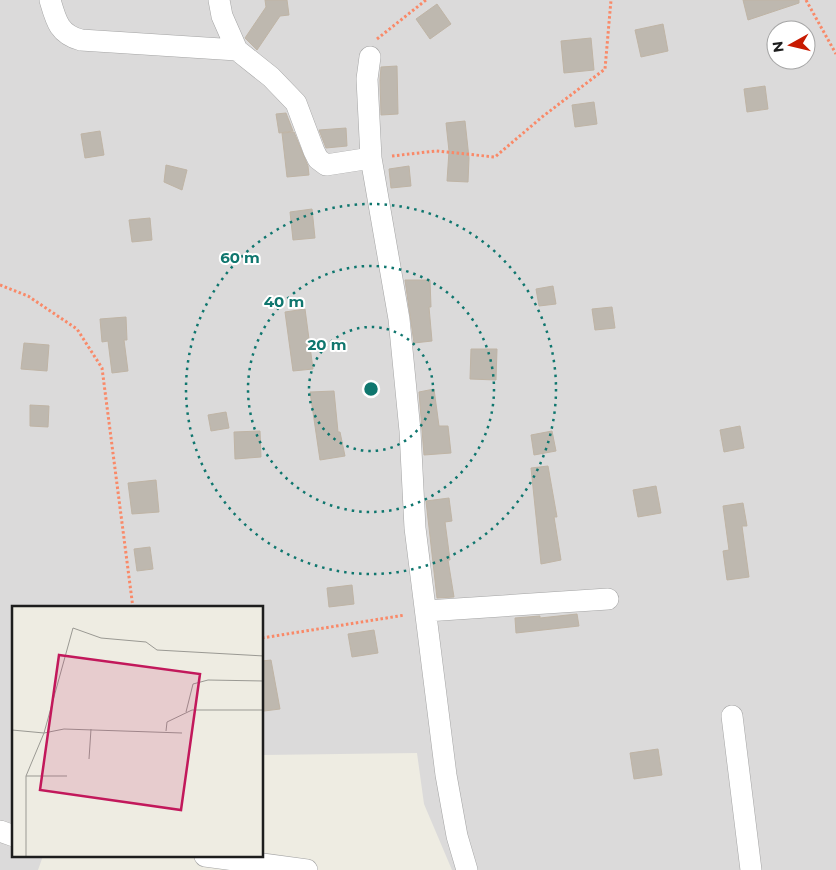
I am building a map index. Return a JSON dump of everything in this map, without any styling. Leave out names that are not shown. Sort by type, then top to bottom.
[{"type":"street","points":[[50,0],[63,32],[81,40],[237,50]]},
{"type":"street","points":[[219,0],[222,16],[237,50],[270,77],[296,103],[318,159],[326,165],[371,158]]},
{"type":"street","points":[[370,58],[367,80],[371,158],[399,319],[410,431],[415,528],[446,775],[457,836],[468,870]]},
{"type":"street","points":[[426,611],[608,599]]},
{"type":"street","points":[[732,716],[751,870]]},
{"type":"street","points":[[220,858],[307,870]]},
{"type":"path","points":[[370,58],[375,41],[426,0]]},
{"type":"path","points":[[371,158],[436,151],[495,156],[605,69],[611,0]]},
{"type":"path","points":[[806,0],[836,54]]},
{"type":"path","points":[[0,285],[28,296],[77,329],[102,368],[133,606]]},
{"type":"path","points":[[264,638],[426,611]]},
{"type":"shaded area","points":[[0,0],[836,0],[836,870],[452,870],[424,804],[417,753],[264,755],[264,606],[12,606],[12,858],[42,858],[38,870],[0,870]]},
{"type":"building","points":[[265,0],[287,0],[289,15],[280,16],[257,50],[245,38],[266,7]]},
{"type":"building","points":[[743,0],[799,0],[799,3],[748,20]]},
{"type":"building","points":[[437,4],[451,24],[430,39],[416,19]]},
{"type":"building","points":[[663,24],[668,51],[641,57],[635,30]]},
{"type":"building","points":[[591,38],[594,70],[564,73],[561,41]]},
{"type":"building","points":[[397,66],[398,114],[381,115],[381,67]]},
{"type":"building","points":[[765,86],[768,109],[747,112],[744,89]]},
{"type":"building","points":[[594,102],[597,124],[575,127],[572,105]]},
{"type":"building","points":[[286,113],[293,131],[279,133],[276,114]]},
{"type":"building","points":[[465,121],[469,158],[468,182],[447,181],[449,151],[446,123]]},
{"type":"building","points":[[346,128],[347,146],[326,148],[319,130]]},
{"type":"building","points":[[100,131],[104,155],[85,158],[81,134]]},
{"type":"building","points":[[294,132],[308,166],[309,175],[287,177],[282,133]]},
{"type":"building","points":[[166,165],[187,170],[182,190],[164,182]]},
{"type":"building","points":[[409,166],[411,186],[391,188],[389,169]]},
{"type":"building","points":[[312,209],[315,238],[293,240],[290,212]]},
{"type":"building","points":[[150,218],[152,240],[132,242],[129,220]]},
{"type":"building","points":[[405,280],[430,280],[431,307],[429,307],[432,341],[414,343]]},
{"type":"building","points":[[553,286],[556,304],[539,306],[536,289]]},
{"type":"building","points":[[612,307],[615,328],[595,330],[592,309]]},
{"type":"building","points":[[305,309],[313,369],[293,371],[285,312]]},
{"type":"building","points":[[126,317],[127,340],[124,340],[128,371],[112,373],[108,341],[102,342],[100,319]]},
{"type":"building","points":[[24,343],[49,345],[47,371],[21,369]]},
{"type":"building","points":[[471,349],[497,349],[496,380],[470,379]]},
{"type":"building","points":[[434,389],[439,426],[448,426],[451,453],[424,455],[419,392]]},
{"type":"building","points":[[334,391],[338,432],[340,432],[345,456],[320,460],[310,392]]},
{"type":"building","points":[[30,405],[49,406],[48,427],[30,426]]},
{"type":"building","points":[[226,412],[229,428],[211,431],[208,415]]},
{"type":"building","points":[[740,426],[744,448],[724,452],[720,430]]},
{"type":"building","points":[[260,431],[261,457],[235,459],[234,432]]},
{"type":"building","points":[[552,431],[556,451],[534,455],[531,435]]},
{"type":"building","points":[[548,466],[557,517],[554,517],[561,560],[541,564],[531,468]]},
{"type":"building","points":[[156,480],[159,512],[132,514],[128,483]]},
{"type":"building","points":[[656,486],[661,513],[638,517],[633,490]]},
{"type":"building","points":[[449,498],[452,521],[445,522],[450,560],[448,560],[454,597],[437,598],[426,501]]},
{"type":"building","points":[[743,503],[747,526],[742,526],[749,577],[727,580],[723,551],[729,550],[723,506]]},
{"type":"building","points":[[150,547],[153,569],[137,571],[134,549]]},
{"type":"building","points":[[352,585],[354,604],[329,607],[327,588]]},
{"type":"building","points":[[577,614],[579,626],[516,633],[515,618],[540,616],[540,618]]},
{"type":"building","points":[[374,630],[378,653],[352,657],[348,634]]},
{"type":"building","points":[[271,660],[280,709],[264,711],[264,661]]},
{"type":"building","points":[[658,749],[662,775],[634,779],[630,753]]}]
